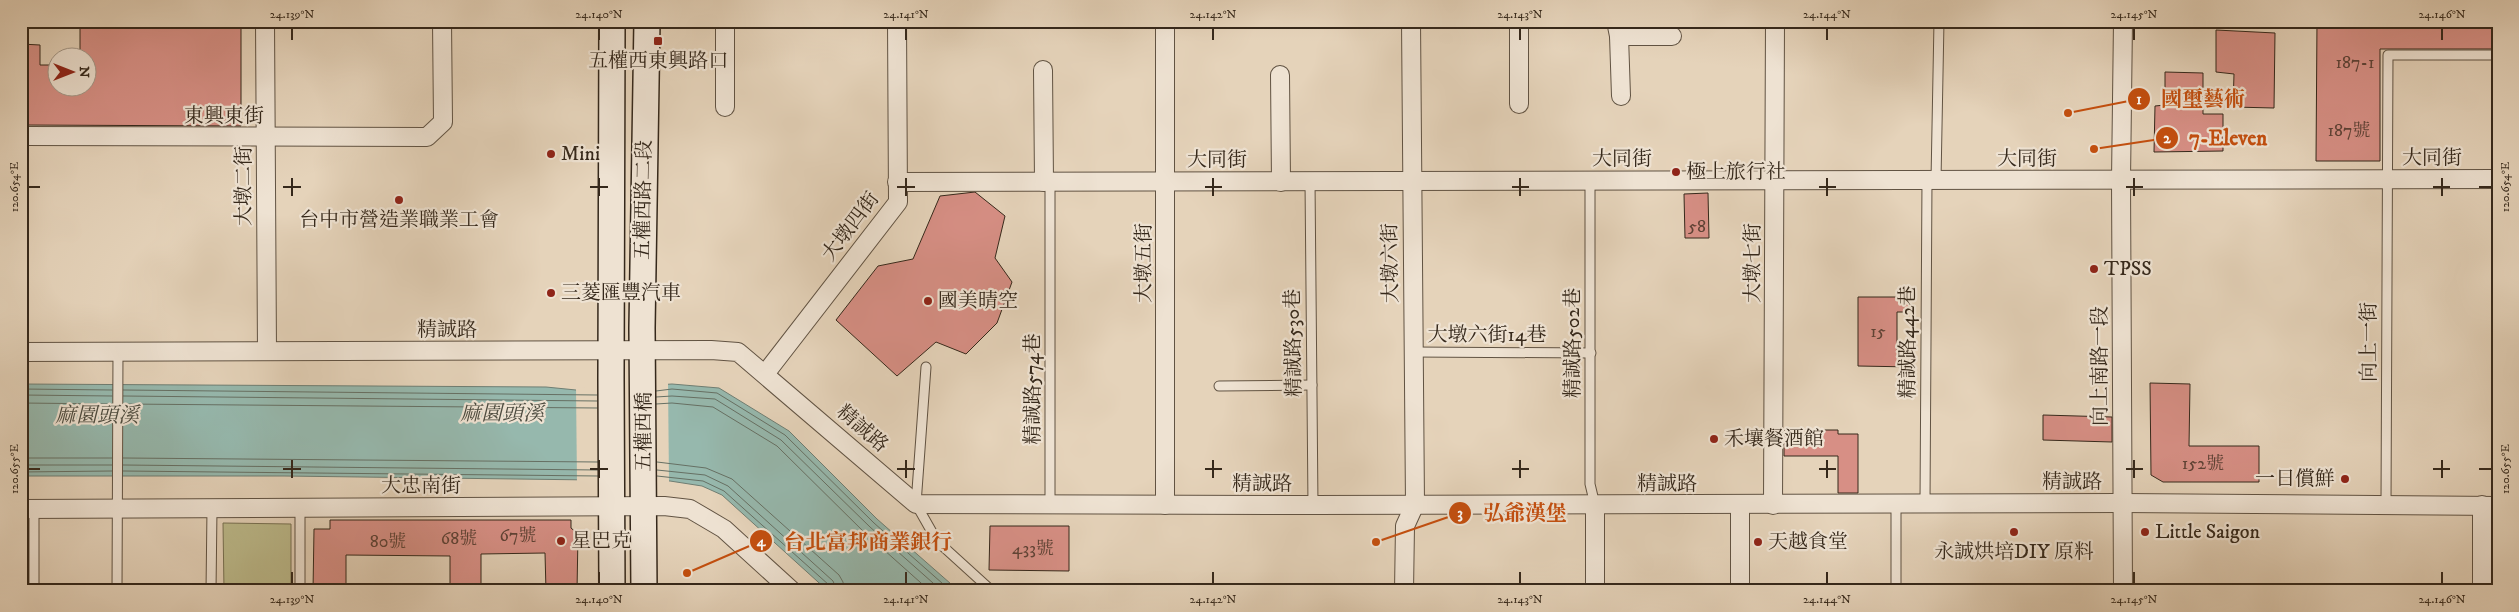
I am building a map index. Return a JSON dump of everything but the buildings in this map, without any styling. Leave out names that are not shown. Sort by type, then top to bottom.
[{"type":"main road","name":"五權西路二段","points":[[610,378],[612,21]]},
{"type":"main road","name":"五權西路二段","points":[[643,378],[647,21]]},
{"type":"main road","name":"五權西橋","points":[[610,378],[612,591]]},
{"type":"main road","name":"五權西橋","points":[[643,378],[644,591]]},
{"type":"street","name":"大墩二街","points":[[265,21],[267,351]]},
{"type":"street","name":"東興東街","points":[[21,136],[427,137],[443,122],[442,21]]},
{"type":"street","points":[[725,21],[725,107]]},
{"type":"street","name":"大墩四街","points":[[765,374],[898,202],[897,21]]},
{"type":"street","name":"大墩五街","points":[[1165,21],[1165,505]]},
{"type":"street","name":"大墩六街","points":[[1411,21],[1415,504]]},
{"type":"street","points":[[1519,21],[1519,104]]},
{"type":"street","name":"大墩七街","points":[[1773,505],[1775,21]]},
{"type":"street","name":"向上南路一段","points":[[2123,21],[2121,180],[2123,591]]},
{"type":"street","points":[[1621,96],[1618,29],[1672,36]]},
{"type":"street","points":[[1043,70],[1047,182]]},
{"type":"street","points":[[1280,75],[1281,182]]},
{"type":"street","name":"大同街","points":[[897,182],[2498,179]]},
{"type":"street","name":"精誠路","points":[[21,352],[738,352],[916,504],[1773,505],[2122,503],[2490,505]]},
{"type":"street","name":"大忠南街","points":[[27,509],[300,509],[644,496],[690,509],[724,529],[792,591]]},
{"type":"street","points":[[1404,591],[1405,526],[1415,504]]},
{"type":"street","points":[[1595,505],[1595,591]]},
{"type":"street","points":[[1740,505],[1740,591]]},
{"type":"street","points":[[2482,591],[2490,505]]},
{"type":"lane","name":"精誠路442巷","points":[[1925,503],[1931,180],[1939,21]]},
{"type":"lane","name":"向上一街","points":[[2386,505],[2388,55],[2498,55]]},
{"type":"lane","name":"精誠路530巷","points":[[1310,181],[1313,505]]},
{"type":"lane","name":"精誠路502巷","points":[[1590,181],[1590,484],[1595,505]]},
{"type":"lane","name":"精誠路574巷","points":[[1047,182],[1050,505]]},
{"type":"lane","points":[[117,591],[118,351]]},
{"type":"lane","name":"大墩六街14巷","points":[[1414,352],[1591,353]]},
{"type":"lane","points":[[926,367],[916,504],[937,541],[992,591]]},
{"type":"lane","points":[[1220,386],[1312,385]]},
{"type":"lane","points":[[1896,504],[1896,591]]},
{"type":"lane","points":[[27,509],[34,591]]},
{"type":"lane","points":[[212,509],[212,591]]},
{"type":"lane","points":[[300,509],[300,591]]},
{"type":"shaded area","points":[[223,523],[291,524],[291,591],[224,591]]},
{"type":"water","name":"麻園頭溪","points":[[21,384],[546,387],[576,390],[672,384],[719,388],[789,431],[877,519],[959,591],[828,591],[722,495],[702,486],[670,481],[284,476],[21,476]]},
{"type":"pier","points":[[668,382],[669,483],[577,483],[576,388]]},
{"type":"place","name":"五權西東興路口","points":[[658,41]]},
{"type":"place","name":"國璽藝術","points":[[2068,113]]},
{"type":"place","name":"7-Eleven","points":[[2094,149]]},
{"type":"place","name":"Mini","points":[[551,154]]},
{"type":"place","name":"極上旅行社","points":[[1676,172]]},
{"type":"place","name":"台中市營造業職業工會","points":[[399,200]]},
{"type":"place","name":"TPSS","points":[[2094,269]]},
{"type":"place","name":"三菱匯豐汽車","points":[[551,293]]},
{"type":"place","name":"國美晴空","points":[[928,301]]},
{"type":"place","name":"禾壤餐酒館","points":[[1714,439]]},
{"type":"place","name":"一日償鮮","points":[[2345,479]]},
{"type":"place","name":"永誠烘培DIY 原料","points":[[2014,532]]},
{"type":"place","name":"Little Saigon","points":[[2145,532]]},
{"type":"place","name":"星巴克","points":[[561,541]]},
{"type":"place","name":"弘爺漢堡","points":[[1376,542]]},
{"type":"place","name":"天越食堂","points":[[1758,542]]},
{"type":"place","name":"台北富邦商業銀行","points":[[687,573]]}]
